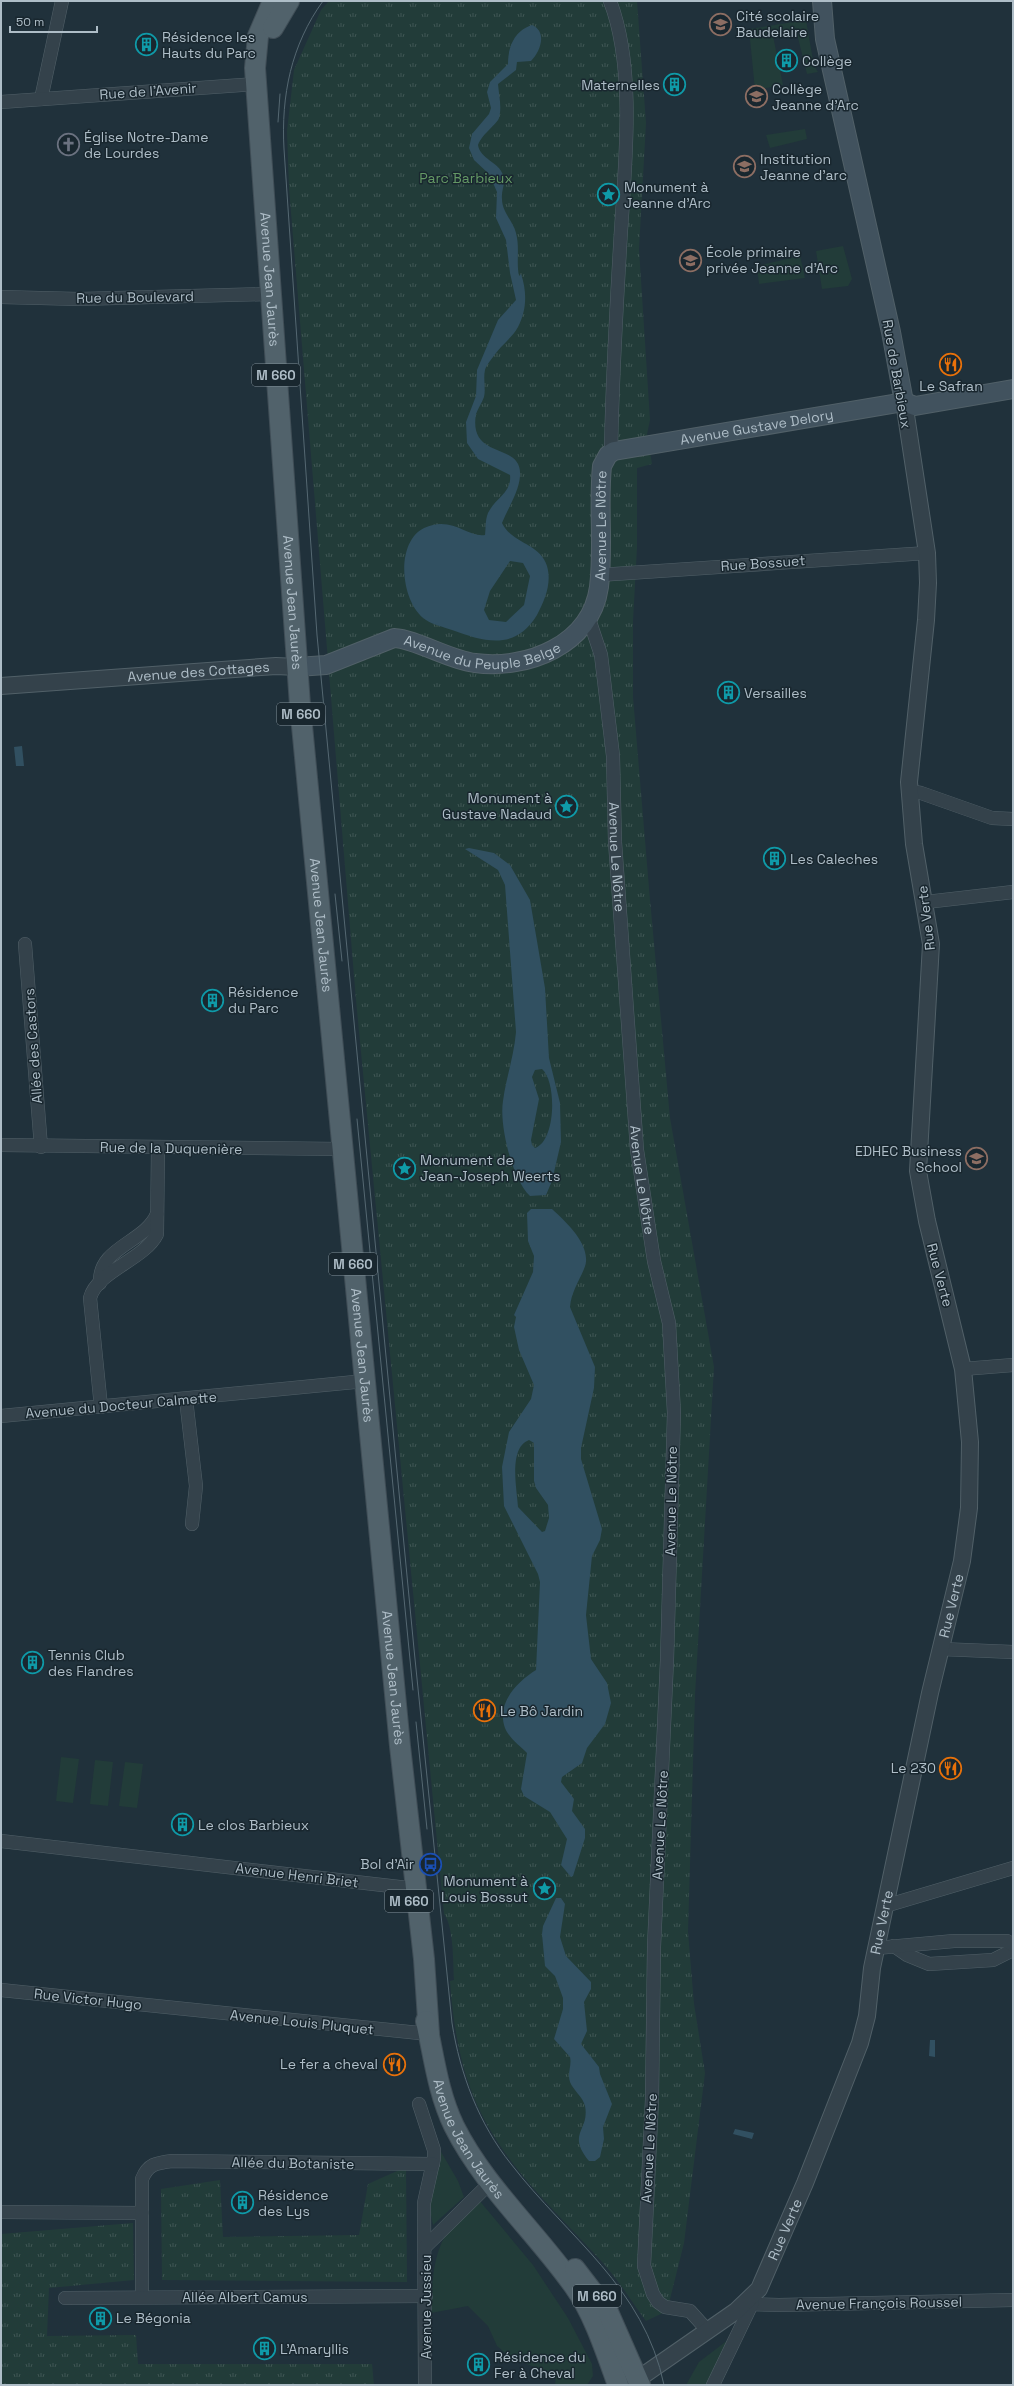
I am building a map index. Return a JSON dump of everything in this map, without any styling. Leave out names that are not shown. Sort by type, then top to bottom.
[{"type":"main road","name":"Avenue Jean Jaurès","points":[[273,1],[263,23],[256,45],[256,84],[297,667],[402,1766],[401,1811],[413,1889],[417,1978],[437,2080],[450,2117],[471,2156],[490,2183],[531,2231],[572,2283],[582,2300],[606,2352],[618,2385]]},
{"type":"main road","name":"Avenue Jean Jaurès","points":[[256,84],[271,33],[290,1]]},
{"type":"main road","name":"Rue de Barbieux","points":[[822,1],[825,39],[890,332],[904,402]]},
{"type":"main road","name":"Avenue Gustave Delory","points":[[904,402],[913,394],[1013,377]]},
{"type":"main road","name":"Avenue Gustave Delory","points":[[611,453],[624,448],[904,402],[915,406],[1013,389]]},
{"type":"main road","name":"Avenue Le Nôtre","points":[[588,616],[597,595],[599,575],[601,469],[604,460],[611,453]]},
{"type":"main road","name":"Avenue du Peuple Belge","points":[[297,667],[335,663],[394,638],[470,662],[493,664],[516,662],[543,655],[556,648],[574,634],[588,616]]},
{"type":"main road","name":"Avenue Jean Jaurès","points":[[531,2231],[570,2263],[604,2305],[636,2383]]},
{"type":"street","points":[[41,99],[62,1]]},
{"type":"street","name":"Avenue Le Nôtre","points":[[610,1],[621,42],[626,112],[623,195],[612,371],[611,453]]},
{"type":"street","name":"Rue de l'Avenir","points":[[1,102],[256,84]]},
{"type":"street","name":"Rue du Boulevard","points":[[1,297],[79,299],[270,294]]},
{"type":"street","name":"Rue de Barbieux","points":[[904,402],[927,552],[926,620],[911,752]]},
{"type":"street","name":"Rue Bossuet","points":[[599,575],[927,552]]},
{"type":"street","name":"Avenue Le Nôtre","points":[[588,616],[601,655],[613,756],[615,842],[636,1150],[654,1261],[669,1323],[674,1413],[667,1660],[654,1947],[652,2099],[644,2262],[647,2279],[658,2302],[665,2307],[690,2311],[708,2331]]},
{"type":"street","name":"Avenue des Cottages","points":[[1,686],[276,666],[297,667]]},
{"type":"street","name":"Rue Verte","points":[[636,2383],[748,2304],[759,2289],[858,2052],[865,2023],[877,1948],[930,1693],[962,1561],[969,1508],[970,1442],[963,1369],[927,1221],[918,1171],[931,956],[930,932],[926,902],[914,844],[909,791],[911,752]]},
{"type":"street","points":[[909,791],[921,793],[992,818],[1013,819]]},
{"type":"street","points":[[926,902],[1013,892]]},
{"type":"street","name":"Allée des Castors","points":[[25,944],[41,1147]]},
{"type":"street","name":"Rue de la Duquenière","points":[[1,1146],[342,1149]]},
{"type":"street","points":[[101,1407],[90,1298],[100,1283],[154,1239],[158,1229],[158,1148]]},
{"type":"street","points":[[963,1369],[1013,1365]]},
{"type":"street","name":"Avenue du Docteur Calmette","points":[[1,1416],[365,1381]]},
{"type":"street","points":[[186,1398],[196,1486],[192,1524]]},
{"type":"street","points":[[941,1649],[1013,1652]]},
{"type":"street","name":"Avenue Henri Briet","points":[[1,1842],[413,1889]]},
{"type":"street","points":[[886,1906],[1013,1868]]},
{"type":"street","points":[[877,1948],[954,1941],[1011,1943]]},
{"type":"street","points":[[894,1946],[907,1955],[930,1964],[993,1960],[1011,1943]]},
{"type":"street","name":"Rue Victor Hugo","points":[[1,1990],[176,2008]]},
{"type":"street","name":"Avenue Louis Pluquet","points":[[176,2008],[429,2034]]},
{"type":"street","points":[[419,2104],[434,2150],[433,2164],[424,2203],[426,2246]]},
{"type":"street","name":"Allée du Botaniste","points":[[142,2212],[142,2179],[146,2170],[152,2164],[172,2161],[433,2164]]},
{"type":"street","name":"Avenue Jussieu","points":[[425,2385],[426,2246],[490,2183]]},
{"type":"street","points":[[1,2212],[142,2212],[142,2297]]},
{"type":"street","name":"Allée Albert Camus","points":[[64,2298],[426,2296]]},
{"type":"street","name":"Avenue François Roussel","points":[[748,2304],[779,2305],[1013,2300]]},
{"type":"street","points":[[713,2385],[748,2304]]},
{"type":"green space","name":"Parc Barbieux","points":[[329,1],[637,1],[646,123],[639,249],[650,420],[647,434],[652,464],[637,468],[637,547],[633,621],[633,697],[670,1118],[714,1367],[695,1695],[688,1932],[694,2004],[705,2073],[684,2243],[667,2311],[646,2321],[609,2270],[537,2192],[506,2155],[481,2113],[474,2098],[463,2066],[453,2015],[450,1981],[454,1980],[452,1946],[450,1927],[444,1914],[356,1000],[289,188],[287,131],[294,70],[321,10]]},
{"type":"green space","points":[[806,20],[814,66],[818,72],[807,74],[796,30],[773,36],[783,85],[755,90],[749,29]]},
{"type":"green space","points":[[805,129],[807,139],[770,148],[766,135]]},
{"type":"green space","points":[[843,246],[852,279],[848,286],[822,289],[816,251]]},
{"type":"green space","points":[[800,256],[805,278],[759,284],[757,266]]},
{"type":"green space","points":[[61,1757],[79,1759],[73,1803],[56,1801]]},
{"type":"green space","points":[[95,1760],[113,1762],[108,1806],[90,1804]]},
{"type":"green space","points":[[125,1762],[143,1764],[137,1808],[119,1806]]},
{"type":"green space","points":[[440,2150],[458,2181],[464,2197],[433,2225],[429,2206]]},
{"type":"green space","points":[[406,2167],[407,2282],[162,2280],[161,2189],[220,2180],[223,2237],[359,2235],[368,2184]]},
{"type":"green space","points":[[479,2200],[533,2265],[568,2318],[592,2364],[593,2376],[587,2385],[555,2385],[556,2376],[510,2357],[497,2346],[488,2326],[468,2306],[431,2313],[434,2268],[442,2242],[454,2225]]},
{"type":"green space","points":[[133,2223],[134,2280],[49,2288],[47,2336],[136,2335],[138,2364],[372,2364],[374,2385],[1,2385],[1,2234]]},
{"type":"green space","points":[[733,2336],[709,2385],[686,2385],[699,2362]]},
{"type":"water","points":[[532,25],[540,32],[541,42],[537,53],[531,61],[517,62],[516,70],[498,84],[500,106],[499,118],[478,145],[482,154],[498,167],[503,175],[504,182],[502,204],[513,224],[516,233],[518,244],[519,276],[521,274],[523,280],[525,300],[523,314],[518,327],[496,353],[488,364],[484,373],[485,394],[476,414],[476,429],[480,439],[487,445],[513,458],[519,465],[520,476],[518,488],[502,523],[512,535],[532,548],[543,558],[547,566],[549,579],[543,603],[537,615],[528,626],[519,634],[509,639],[488,640],[476,638],[435,625],[426,620],[418,612],[411,601],[406,588],[404,574],[408,546],[414,536],[424,528],[443,524],[451,525],[479,535],[485,535],[488,513],[509,486],[510,475],[478,459],[467,443],[466,422],[476,396],[477,370],[498,320],[516,300],[510,273],[506,240],[496,218],[497,192],[489,174],[474,160],[469,148],[472,134],[489,114],[491,108],[487,92],[490,82],[508,64],[509,52],[513,40],[516,35]],"holes":[[[510,561],[523,563],[530,576],[524,605],[506,622],[489,620],[484,610],[490,591]]]},
{"type":"water","points":[[22,746],[24,766],[16,766],[14,747]]},
{"type":"water","points":[[469,848],[494,853],[510,865],[530,900],[545,988],[549,1058],[560,1103],[561,1142],[552,1181],[546,1195],[530,1196],[524,1188],[512,1165],[503,1124],[503,1101],[514,1050],[516,1032],[505,885],[498,870],[465,849]],"holes":[[[542,1069],[547,1076],[552,1098],[552,1111],[547,1135],[542,1143],[535,1148],[532,1145],[531,1140],[539,1099],[532,1077],[535,1070]]]},
{"type":"water","points":[[531,1209],[552,1209],[571,1228],[582,1244],[586,1261],[570,1307],[595,1367],[594,1388],[581,1448],[581,1459],[602,1529],[600,1540],[592,1556],[586,1615],[591,1659],[607,1683],[611,1703],[605,1724],[587,1748],[582,1763],[562,1777],[561,1782],[574,1799],[572,1811],[585,1829],[585,1838],[573,1876],[571,1877],[561,1865],[567,1839],[550,1812],[524,1796],[521,1789],[527,1753],[509,1735],[505,1728],[503,1719],[503,1710],[510,1694],[515,1687],[536,1670],[540,1582],[538,1574],[504,1506],[502,1467],[509,1432],[531,1399],[534,1385],[519,1350],[514,1327],[516,1317],[514,1315],[533,1272],[534,1256],[528,1241],[527,1213]],"holes":[[[529,1440],[534,1443],[534,1481],[536,1488],[548,1505],[549,1518],[545,1531],[542,1532],[518,1507],[516,1490],[515,1470],[518,1451],[522,1444]]]},
{"type":"water","points":[[556,1898],[561,1898],[565,1904],[560,1937],[566,1956],[591,1982],[591,1989],[584,2002],[587,2031],[581,2044],[599,2067],[600,2074],[612,2104],[603,2127],[604,2139],[600,2157],[595,2161],[589,2161],[582,2152],[579,2144],[580,2132],[586,2114],[585,2106],[570,2082],[570,2057],[554,2039],[563,2009],[563,1998],[555,1976],[545,1966],[542,1934],[543,1926]]},
{"type":"water","points":[[930,2040],[935,2040],[935,2057],[929,2056]]},
{"type":"water","points":[[735,2129],[754,2133],[752,2139],[733,2134]]},
{"type":"tram line","points":[[323,1],[303,35],[290,72],[284,110],[284,149],[317,635],[414,1649],[452,2023],[460,2061],[472,2098],[489,2132],[511,2164],[533,2191],[579,2241],[622,2292],[640,2320],[654,2350],[664,2385]]},
{"type":"tram line","points":[[278,122],[280,94]]},
{"type":"tram line","points":[[335,894],[342,961]]},
{"type":"tram line","points":[[357,1119],[413,1690]]},
{"type":"tram line","points":[[416,1722],[427,1829]]},
{"type":"place","name":"Cité scolaire Baudelaire","points":[[720,24]]},
{"type":"place","name":"Résidence les Hauts du Parc","points":[[147,45]]},
{"type":"place","name":"Collège","points":[[786,61]]},
{"type":"place","name":"Maternelles","points":[[675,85]]},
{"type":"place","name":"Collège Jeanne d'Arc","points":[[756,97]]},
{"type":"place","name":"Église Notre-Dame de Lourdes","points":[[69,145]]},
{"type":"place","name":"Institution Jeanne d'arc","points":[[745,167]]},
{"type":"place","name":"Monument à Jeanne d'Arc","points":[[609,195]]},
{"type":"place","name":"École primaire privée Jeanne d'Arc","points":[[691,260]]},
{"type":"place","name":"Le Safran","points":[[951,364]]},
{"type":"place","name":"Versailles","points":[[729,693]]},
{"type":"place","name":"Monument à Gustave Nadaud","points":[[567,806]]},
{"type":"place","name":"Les Caleches","points":[[775,859]]},
{"type":"place","name":"Résidence du Parc","points":[[212,1000]]},
{"type":"place","name":"EDHEC Business School","points":[[977,1159]]},
{"type":"place","name":"Monument de Jean-Joseph Weerts","points":[[405,1168]]},
{"type":"place","name":"Tennis Club des Flandres","points":[[32,1663]]},
{"type":"place","name":"Le Bô Jardin","points":[[484,1711]]},
{"type":"place","name":"Le 230","points":[[951,1768]]},
{"type":"place","name":"Le clos Barbieux","points":[[182,1825]]},
{"type":"place","name":"Bol d'Air","points":[[430,1864]]},
{"type":"place","name":"Monument à Louis Bossut","points":[[544,1889]]},
{"type":"place","name":"Le fer a cheval","points":[[394,2064]]},
{"type":"place","name":"Résidence des Lys","points":[[243,2203]]},
{"type":"place","name":"Le Bégonia","points":[[100,2318]]},
{"type":"place","name":"L'Amaryllis","points":[[264,2349]]},
{"type":"place","name":"Résidence du Fer à Cheval","points":[[479,2365]]}]
